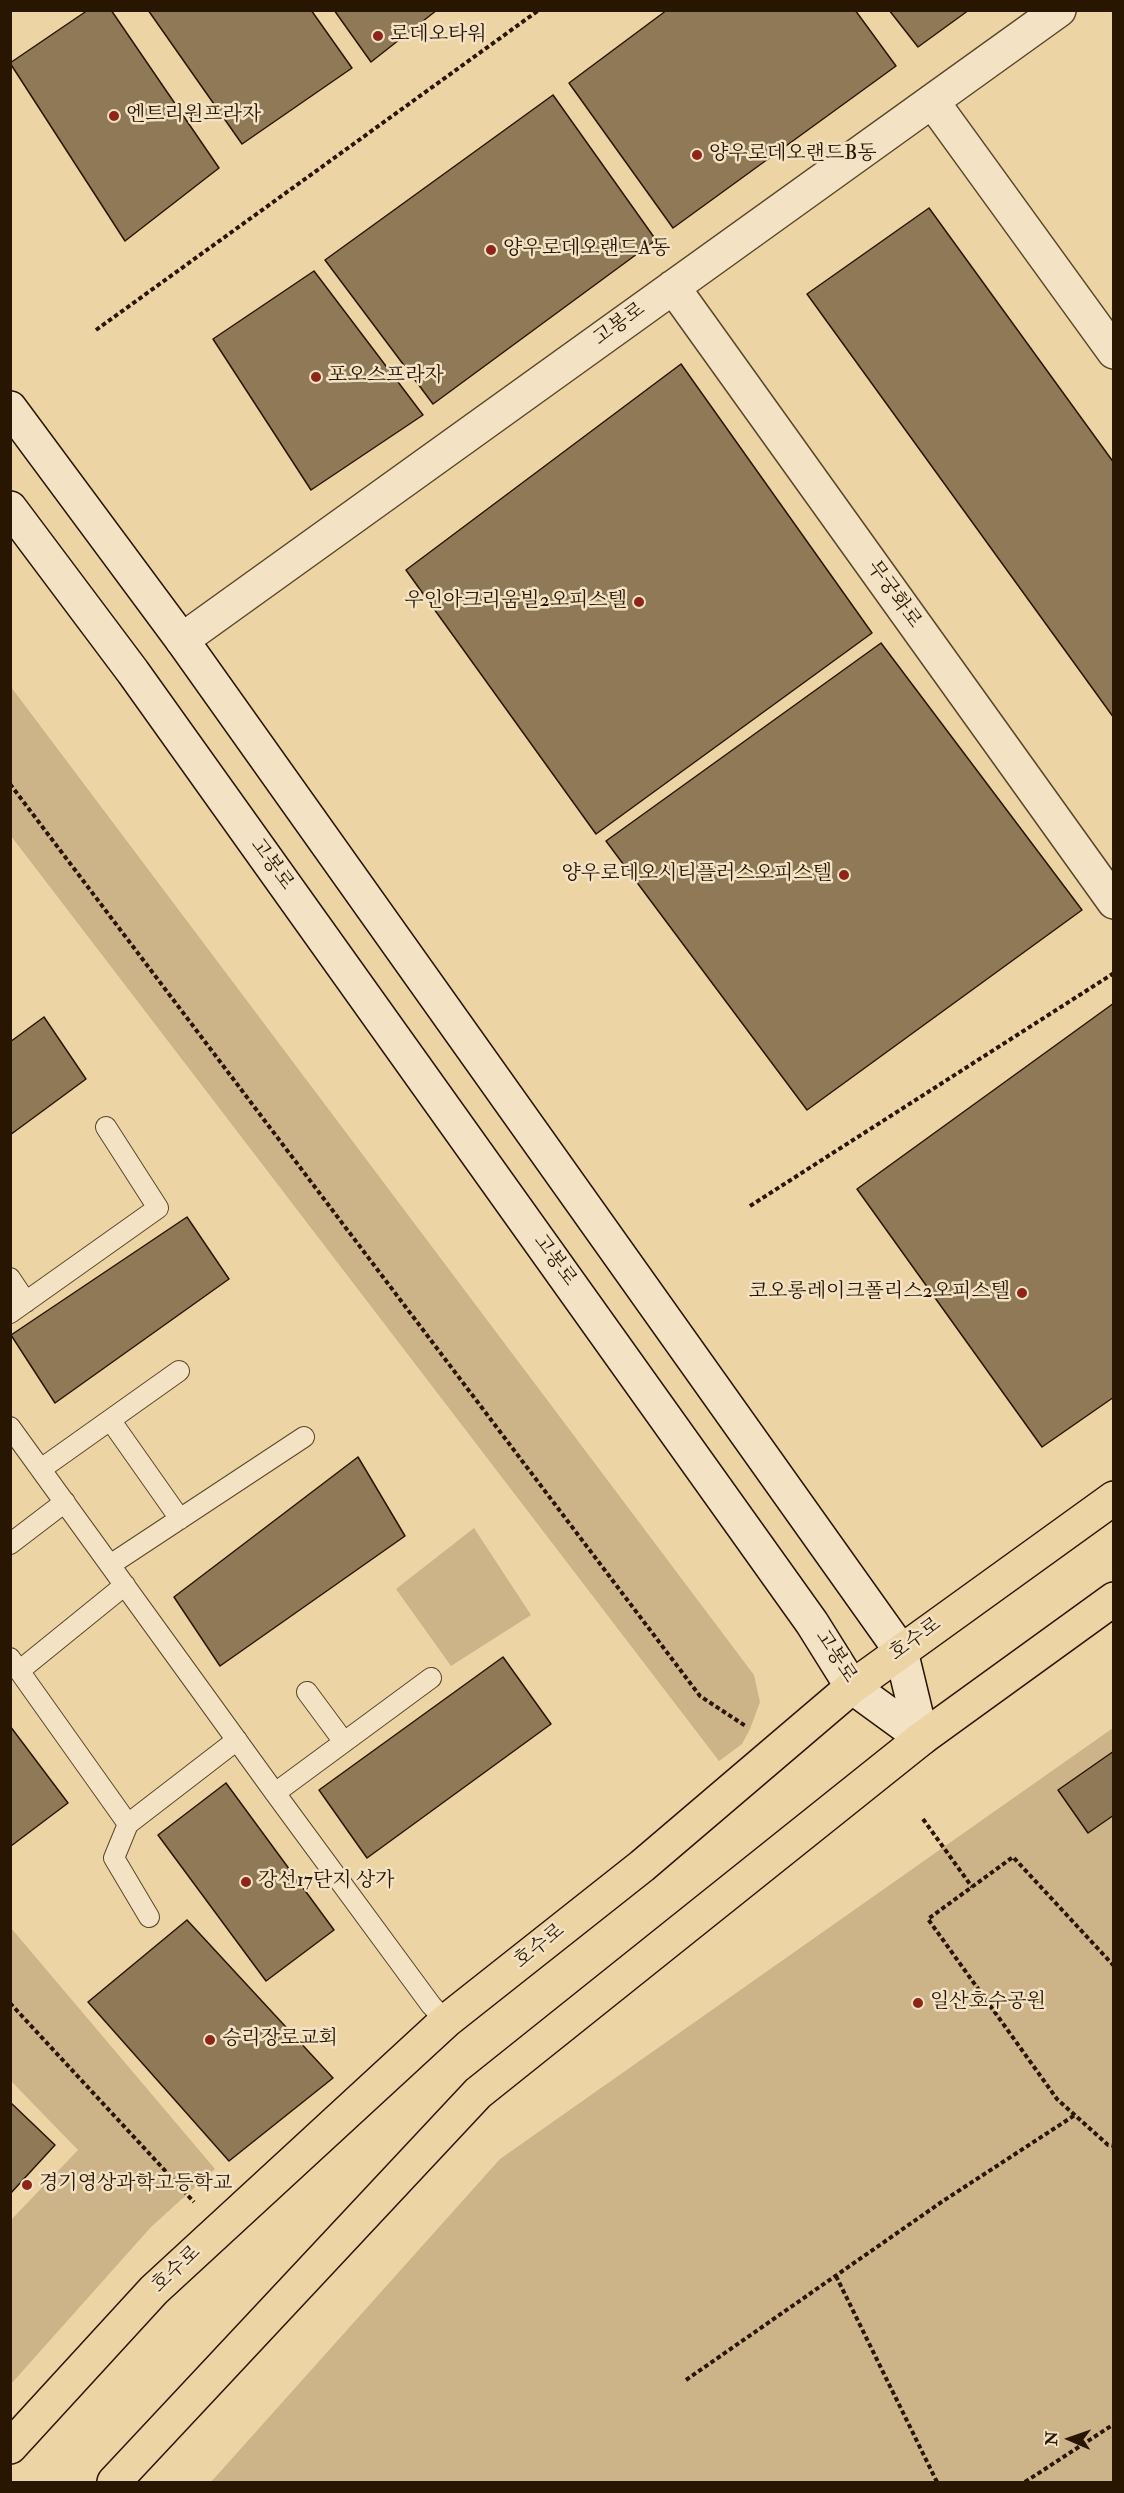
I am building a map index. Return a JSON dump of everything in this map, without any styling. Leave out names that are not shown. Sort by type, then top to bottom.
[{"type":"main road","name":"고봉로","points":[[182,639],[1059,10]]},
{"type":"main road","points":[[932,101],[1113,352]]},
{"type":"main road","name":"무궁화로","points":[[673,287],[1113,902]]},
{"type":"main road","points":[[10,408],[182,639],[901,1651],[922,1738]]},
{"type":"main road","name":"고봉로","points":[[10,508],[147,691],[812,1623],[852,1687],[922,1738]]},
{"type":"main road","name":"호수로","points":[[10,2447],[154,2290],[446,2021],[642,1866],[852,1687],[1113,1498]]},
{"type":"main road","points":[[114,2482],[478,2093],[922,1738],[1113,1599]]},
{"type":"lane","points":[[10,1278],[18,1307],[158,1208],[106,1127]]},
{"type":"lane","points":[[41,1469],[179,1371]]},
{"type":"lane","points":[[111,1421],[180,1519]]},
{"type":"lane","points":[[10,1427],[275,1793],[431,2005],[446,2021]]},
{"type":"lane","points":[[110,1564],[304,1437]]},
{"type":"lane","points":[[10,1544],[65,1502]]},
{"type":"lane","points":[[125,1585],[15,1664],[128,1824]]},
{"type":"lane","points":[[275,1793],[431,1678]]},
{"type":"lane","points":[[307,1692],[344,1742]]},
{"type":"lane","points":[[149,1917],[114,1858],[128,1824],[237,1740]]},
{"type":"path","points":[[96,330],[539,10]]},
{"type":"path","points":[[10,784],[700,1696],[750,1730]]},
{"type":"path","points":[[750,1206],[1113,973]]},
{"type":"path","points":[[922,1820],[972,1887]]},
{"type":"path","points":[[1113,1966],[1013,1857],[928,1919],[1057,2099],[1108,2145],[1113,2146]]},
{"type":"path","points":[[10,2003],[189,2194],[196,2205]]},
{"type":"path","points":[[686,2380],[943,2201],[1074,2115]]},
{"type":"path","points":[[836,2276],[937,2482]]},
{"type":"path","points":[[1025,2482],[1113,2424]]},
{"type":"shaded area","points":[[11,687],[754,1675],[760,1702],[750,1729],[742,1744],[719,1761],[11,836]]},
{"type":"shaded area","points":[[474,1528],[531,1615],[451,1666],[396,1589]]},
{"type":"shaded area","name":"일산호수공원","points":[[1113,1728],[1113,2482],[211,2482],[500,2159]]},
{"type":"shaded area","points":[[11,1928],[215,2169],[151,2227],[11,2384],[11,2220],[78,2150],[11,2081]]},
{"type":"building","name":"엔트리원프라자","points":[[88,10],[111,10],[219,168],[125,241],[10,63]]},
{"type":"building","points":[[148,10],[311,10],[352,68],[242,144]]},
{"type":"building","name":"로데오타워","points":[[334,10],[437,10],[371,62]]},
{"type":"building","name":"양우로데오랜드B동","points":[[667,10],[855,10],[896,66],[673,228],[569,83]]},
{"type":"building","points":[[889,10],[969,10],[918,47]]},
{"type":"building","name":"양우로데오랜드A동","points":[[553,95],[656,240],[433,404],[325,260]]},
{"type":"building","points":[[929,208],[1114,463],[1114,718],[807,294]]},
{"type":"building","name":"포오스프라자","points":[[314,271],[423,415],[311,490],[213,339]]},
{"type":"building","name":"우인아크리움빌2오피스텔","points":[[681,364],[872,633],[596,834],[406,570]]},
{"type":"building","name":"양우로데오시티플러스오피스텔","points":[[881,643],[1082,910],[807,1110],[606,841]]},
{"type":"building","name":"코오롱레이크폴리스2오피스텔","points":[[1114,1003],[1114,1397],[1042,1447],[857,1189]]},
{"type":"building","points":[[44,1017],[86,1079],[10,1135],[10,1042]]},
{"type":"building","points":[[187,1217],[229,1279],[55,1403],[11,1335]]},
{"type":"building","points":[[358,1457],[405,1536],[220,1666],[174,1597]]},
{"type":"building","points":[[503,1657],[551,1724],[367,1858],[319,1790]]},
{"type":"building","points":[[10,1726],[68,1803],[11,1846],[10,1845]]},
{"type":"building","points":[[1114,1751],[1114,1815],[1088,1833],[1058,1790]]},
{"type":"building","name":"강선17단지 상가","points":[[226,1783],[334,1930],[266,1981],[158,1835]]},
{"type":"building","name":"승리장로교회","points":[[187,1920],[333,2078],[229,2161],[88,2002]]},
{"type":"building","points":[[10,2102],[55,2145],[10,2194]]},
{"type":"place","name":"로데오타워","points":[[378,36]]},
{"type":"place","name":"엔트리원프라자","points":[[114,116]]},
{"type":"place","name":"양우로데오랜드B동","points":[[697,155]]},
{"type":"place","name":"양우로데오랜드A동","points":[[491,250]]},
{"type":"place","name":"포오스프라자","points":[[316,377]]},
{"type":"place","name":"우인아크리움빌2오피스텔","points":[[639,602]]},
{"type":"place","name":"양우로데오시티플러스오피스텔","points":[[844,875]]},
{"type":"place","name":"코오롱레이크폴리스2오피스텔","points":[[1022,1293]]},
{"type":"place","name":"강선17단지 상가","points":[[246,1882]]},
{"type":"place","name":"일산호수공원","points":[[918,2003]]},
{"type":"place","name":"승리장로교회","points":[[210,2040]]},
{"type":"place","name":"경기영상과학고등학교","points":[[27,2185]]}]
